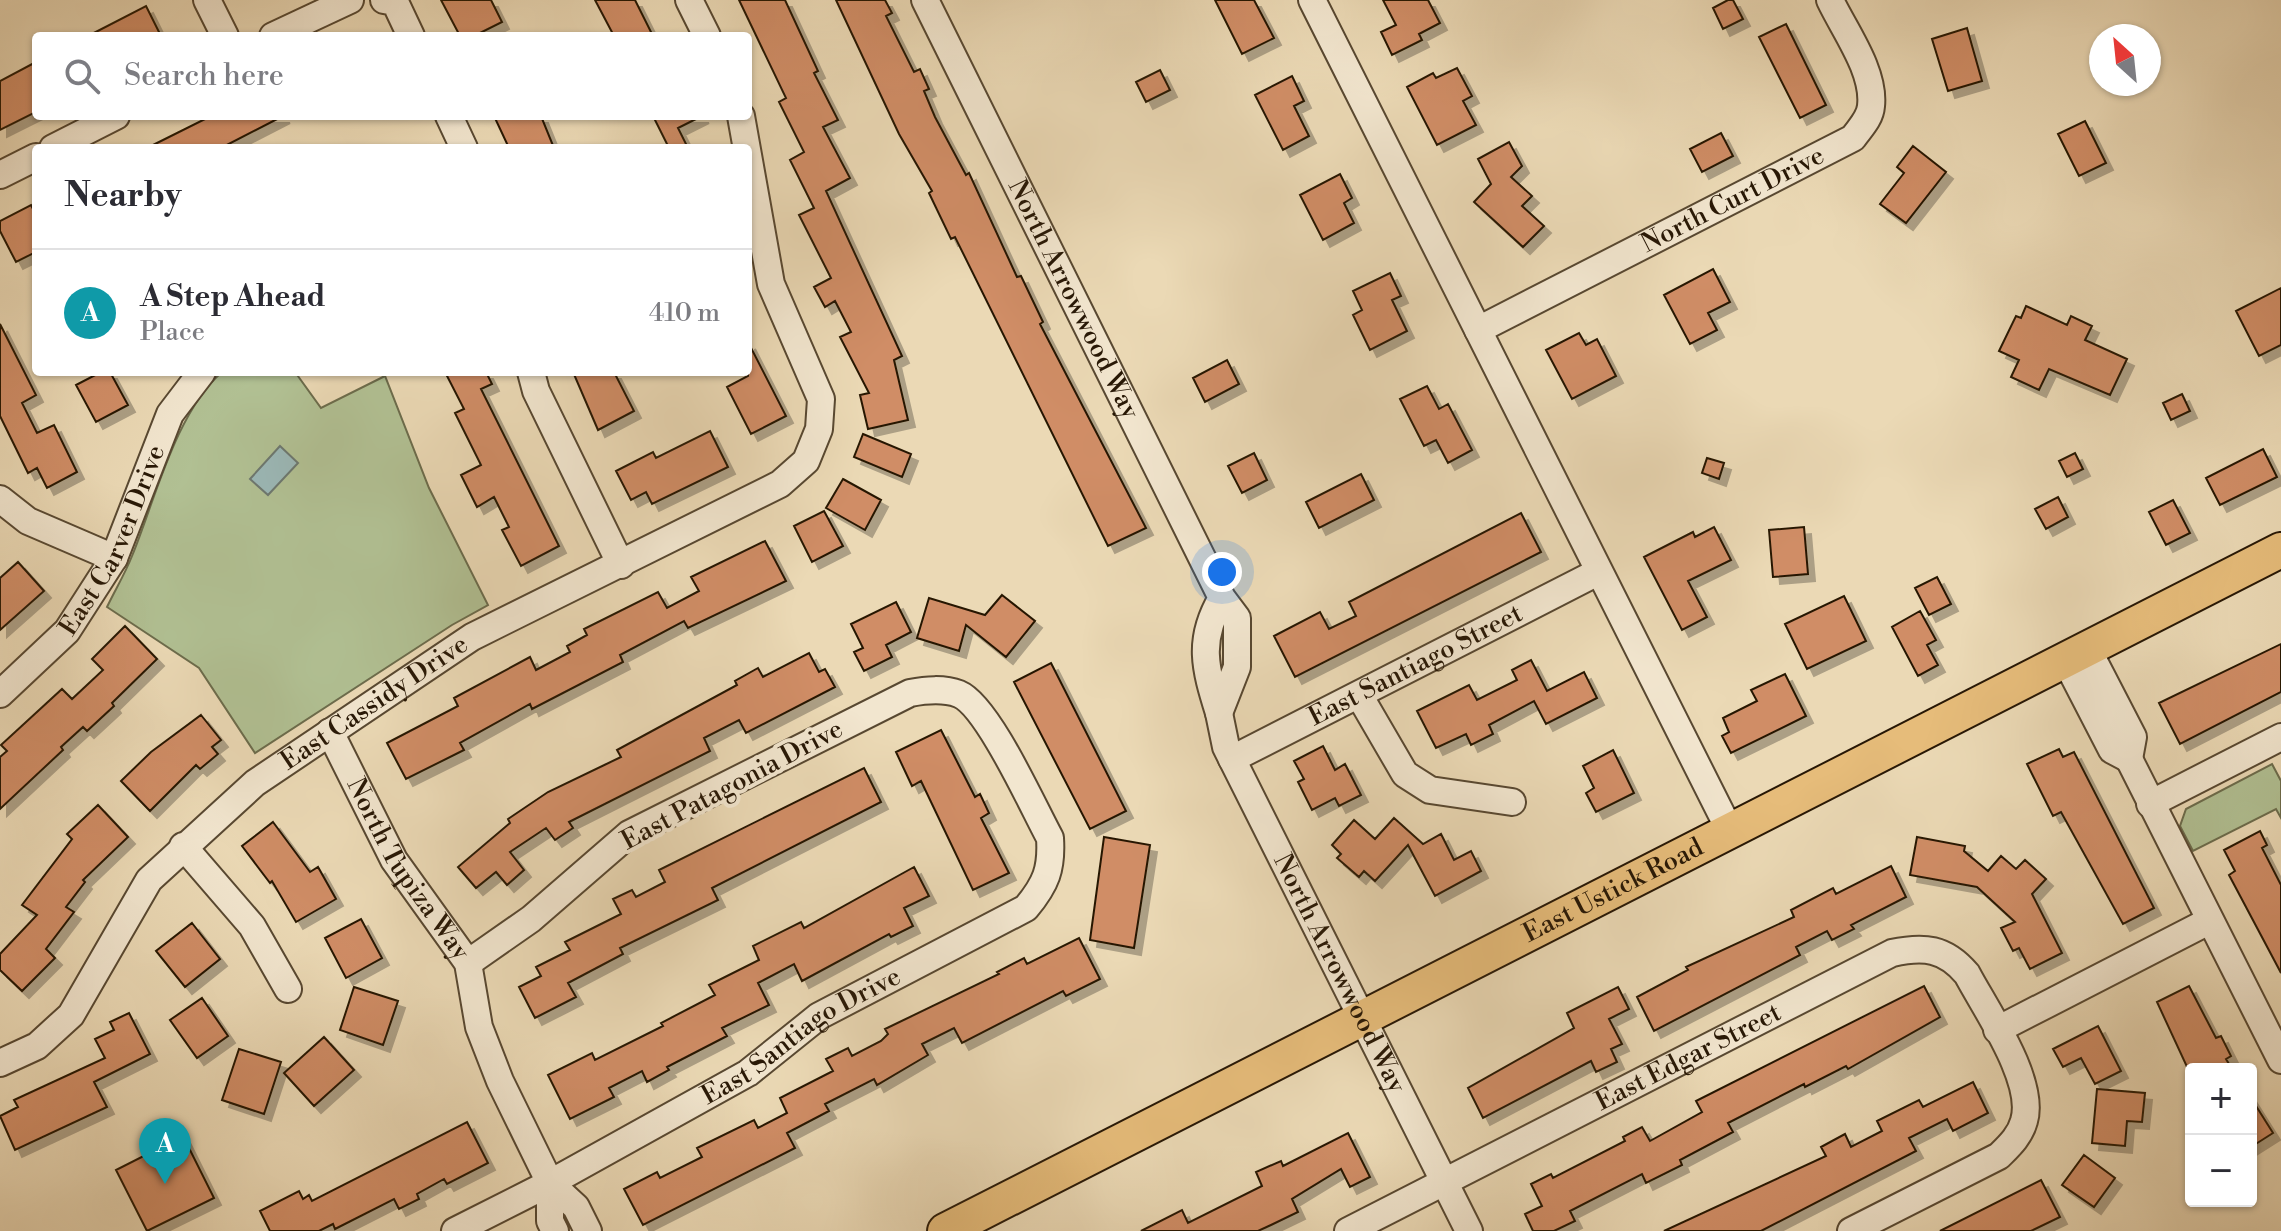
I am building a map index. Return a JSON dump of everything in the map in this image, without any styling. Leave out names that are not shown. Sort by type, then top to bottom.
[{"type":"main road","name":"East Ustick Road","points":[[945,1231],[2281,550]]},
{"type":"street","points":[[207,0],[223,32]]},
{"type":"street","points":[[282,32],[350,0]]},
{"type":"street","points":[[689,0],[705,32]]},
{"type":"street","name":"North Arrowwood Way","points":[[925,0],[1222,598],[1207,623],[1205,667],[1232,759],[1469,1231]]},
{"type":"street","points":[[1312,0],[1730,831]]},
{"type":"street","name":"North Curt Drive","points":[[1478,330],[1853,138],[1867,121],[1870,93],[1867,77],[1830,0]]},
{"type":"street","points":[[389,1],[408,32]]},
{"type":"street","points":[[61,144],[108,120]]},
{"type":"street","points":[[451,120],[462,144]]},
{"type":"street","name":"East Cassidy Drive","points":[[742,120],[746,144]]},
{"type":"street","points":[[0,175],[32,159]]},
{"type":"street","name":"East Cassidy Drive","points":[[0,1063],[37,1046],[71,1015],[149,880],[255,783],[472,637],[780,484],[806,461],[819,429],[821,399],[771,284],[752,178]]},
{"type":"street","name":"East Carver Drive","points":[[0,694],[67,631],[114,558],[170,414],[199,376]]},
{"type":"street","points":[[532,376],[536,391],[621,565]]},
{"type":"street","points":[[0,499],[28,521],[114,558]]},
{"type":"street","name":"East Santiago Street","points":[[1232,759],[1598,572]]},
{"type":"street","points":[[2076,654],[2112,750],[2129,759],[2281,1060]]},
{"type":"street","name":"East Santiago Drive","points":[[455,1231],[550,1183],[748,1073],[819,1016],[1026,908],[1046,885],[1052,863],[1050,838],[980,709],[959,694],[934,689]]},
{"type":"street","name":"East Patagonia Drive","points":[[468,963],[531,919],[629,834],[910,693],[934,689]]},
{"type":"street","points":[[1359,695],[1405,774],[1430,790],[1512,802]]},
{"type":"street","name":"North Tupiza Way","points":[[330,732],[394,860],[468,963],[479,1027],[500,1081],[550,1183],[576,1207],[588,1231]]},
{"type":"street","points":[[2150,804],[2281,737]]},
{"type":"street","points":[[183,846],[252,926],[288,989]]},
{"type":"street","points":[[1851,1231],[1999,1156],[2015,1140],[2024,1121],[2026,1098],[2021,1078],[1997,1030],[2209,921]]},
{"type":"street","name":"East Edgar Street","points":[[1348,1231],[1892,953],[1917,948],[1938,951],[1957,962],[1967,974],[1997,1030]]},
{"type":"street","name":"North Tupiza Way","points":[[550,1183],[550,1221],[555,1231]]},
{"type":"green space","points":[[218,376],[298,376],[321,408],[385,376],[429,488],[488,605],[452,625],[255,753],[199,668],[107,607],[129,563],[179,433],[206,389]]},
{"type":"green space","points":[[2272,764],[2281,781],[2281,818],[2276,809],[2193,851],[2180,826],[2186,809]]},
{"type":"water","points":[[280,446],[298,463],[268,495],[250,479]]},
{"type":"building","points":[[441,0],[491,0],[502,22],[482,32],[458,32]]},
{"type":"building","points":[[595,0],[635,0],[651,32],[612,32]]},
{"type":"building","points":[[739,0],[785,0],[818,71],[814,73],[838,120],[823,127],[850,178],[826,191],[902,356],[894,360],[908,420],[868,429],[860,395],[869,393],[840,337],[851,332],[835,301],[825,307],[814,287],[831,278],[799,215],[814,208],[790,160],[804,152],[779,102],[786,98]]},
{"type":"building","points":[[836,0],[885,0],[892,13],[886,16],[914,72],[920,69],[929,89],[924,91],[935,117],[966,175],[969,173],[1017,277],[1021,276],[1043,322],[1040,324],[1146,528],[1108,546],[955,237],[951,239],[929,193],[932,191],[899,134]]},
{"type":"building","points":[[1215,0],[1254,0],[1274,38],[1242,54]]},
{"type":"building","points":[[1383,0],[1428,0],[1440,23],[1419,34],[1422,40],[1392,55],[1381,32],[1396,25]]},
{"type":"building","points":[[1733,0],[1743,19],[1723,29],[1713,8]]},
{"type":"building","points":[[146,6],[159,32],[96,32]]},
{"type":"building","points":[[1786,24],[1826,105],[1800,118],[1759,37]]},
{"type":"building","points":[[1967,28],[1982,81],[1948,91],[1932,39]]},
{"type":"building","points":[[32,64],[32,114],[0,130],[0,81]]},
{"type":"building","points":[[1457,68],[1472,96],[1463,101],[1476,125],[1437,145],[1407,87],[1433,73],[1436,78]]},
{"type":"building","points":[[1160,70],[1170,90],[1146,102],[1136,82]]},
{"type":"building","points":[[1292,76],[1304,101],[1294,106],[1309,136],[1283,150],[1255,95]]},
{"type":"building","points":[[203,120],[275,120],[229,144],[155,144]]},
{"type":"building","points":[[496,120],[543,120],[552,144],[507,144]]},
{"type":"building","points":[[655,120],[694,120],[678,128],[686,144],[667,144]]},
{"type":"building","points":[[2085,121],[2106,163],[2079,176],[2058,134]]},
{"type":"building","points":[[1721,133],[1733,156],[1702,172],[1690,149]]},
{"type":"building","points":[[1509,142],[1522,166],[1511,177],[1532,196],[1522,206],[1544,226],[1523,247],[1474,202],[1491,184],[1478,159]]},
{"type":"building","points":[[1913,146],[1946,172],[1906,223],[1880,204],[1904,173],[1897,167]]},
{"type":"building","points":[[1340,174],[1352,198],[1344,203],[1354,223],[1323,240],[1300,195]]},
{"type":"building","points":[[31,205],[32,254],[16,262],[0,231],[0,221]]},
{"type":"building","points":[[1713,269],[1730,302],[1708,313],[1717,330],[1690,344],[1664,295]]},
{"type":"building","points":[[1390,273],[1401,296],[1392,300],[1407,331],[1370,350],[1353,315],[1362,310],[1353,291]]},
{"type":"building","points":[[2281,288],[2281,345],[2259,356],[2236,311]]},
{"type":"building","points":[[2026,306],[2067,325],[2071,316],[2092,326],[2085,340],[2127,359],[2110,395],[2049,369],[2039,390],[2011,377],[2019,360],[1999,351],[2016,316],[2021,318]]},
{"type":"building","points":[[0,324],[36,395],[22,403],[37,433],[54,425],[77,472],[47,488],[37,468],[28,473],[0,416]]},
{"type":"building","points":[[1579,333],[1586,345],[1597,339],[1616,376],[1572,399],[1546,350]]},
{"type":"building","points":[[752,350],[786,416],[751,434],[727,387],[752,376]]},
{"type":"building","points":[[1227,360],[1239,384],[1205,402],[1193,378]]},
{"type":"building","points":[[93,376],[112,376],[128,405],[96,422],[76,385]]},
{"type":"building","points":[[447,376],[488,376],[492,384],[481,389],[559,546],[521,566],[502,530],[509,527],[494,497],[477,507],[461,475],[481,465],[455,413],[464,409]]},
{"type":"building","points":[[575,376],[616,376],[634,411],[598,430]]},
{"type":"building","points":[[1427,386],[1439,409],[1448,404],[1472,450],[1448,463],[1436,440],[1424,446],[1400,399]]},
{"type":"building","points":[[2182,394],[2190,411],[2171,420],[2163,403]]},
{"type":"building","points":[[710,431],[728,467],[652,504],[646,492],[631,500],[616,471],[653,452],[656,458]]},
{"type":"building","points":[[863,434],[911,454],[902,477],[854,457]]},
{"type":"building","points":[[2263,449],[2277,477],[2220,505],[2206,478]]},
{"type":"building","points":[[1254,453],[1267,480],[1242,493],[1228,466]]},
{"type":"building","points":[[2075,453],[2083,469],[2067,477],[2059,461]]},
{"type":"building","points":[[1707,458],[1724,463],[1719,479],[1702,473]]},
{"type":"building","points":[[1361,474],[1374,500],[1319,528],[1306,502]]},
{"type":"building","points":[[843,479],[881,500],[865,530],[826,508]]},
{"type":"building","points":[[2058,497],[2068,517],[2046,529],[2035,509]]},
{"type":"building","points":[[2173,500],[2190,533],[2166,545],[2149,512]]},
{"type":"building","points":[[824,511],[843,546],[812,562],[794,526]]},
{"type":"building","points":[[1521,513],[1541,552],[1295,677],[1274,636],[1320,612],[1329,629],[1356,616],[1349,602]]},
{"type":"building","points":[[1714,527],[1731,560],[1688,581],[1707,617],[1682,630],[1644,557],[1693,532],[1695,537]]},
{"type":"building","points":[[1804,527],[1808,574],[1773,577],[1769,530]]},
{"type":"building","points":[[765,541],[786,581],[688,628],[684,621],[620,655],[623,662],[532,709],[530,704],[460,743],[464,750],[406,779],[387,743],[458,706],[454,698],[530,657],[536,670],[570,652],[567,646],[587,635],[584,629],[658,592],[667,608],[699,591],[691,577]]},
{"type":"building","points":[[18,562],[44,591],[0,630],[0,578]]},
{"type":"building","points":[[1937,577],[1951,604],[1929,615],[1915,588]]},
{"type":"building","points":[[1002,595],[1035,621],[1006,657],[966,625],[959,651],[917,638],[929,598],[985,615]]},
{"type":"building","points":[[1844,596],[1866,641],[1807,669],[1785,624]]},
{"type":"building","points":[[896,602],[911,632],[886,645],[892,657],[864,671],[854,652],[863,648],[851,624]]},
{"type":"building","points":[[1920,611],[1936,640],[1927,645],[1938,665],[1918,676],[1892,627]]},
{"type":"building","points":[[125,626],[157,659],[112,703],[114,706],[87,731],[83,727],[0,809],[0,757],[7,751],[1,745],[62,689],[72,699],[103,670],[92,659]]},
{"type":"building","points":[[2281,644],[2281,692],[2180,744],[2159,703]]},
{"type":"building","points":[[809,653],[819,672],[825,669],[835,687],[746,733],[739,720],[704,738],[710,751],[569,822],[573,828],[555,840],[546,828],[510,852],[524,870],[507,885],[496,872],[476,888],[458,867],[510,823],[508,819],[548,792],[621,757],[617,750],[737,685],[735,681],[758,668],[763,677]]},
{"type":"building","points":[[1531,660],[1547,691],[1584,672],[1597,698],[1546,724],[1534,701],[1489,725],[1493,734],[1471,745],[1466,734],[1436,748],[1417,711],[1469,685],[1477,700],[1517,680],[1512,670]]},
{"type":"building","points":[[1051,663],[1126,811],[1090,829],[1014,682]]},
{"type":"building","points":[[1785,674],[1806,716],[1731,753],[1722,736],[1729,732],[1723,718],[1757,701],[1751,690]]},
{"type":"building","points":[[201,715],[221,740],[212,747],[218,754],[200,769],[196,765],[150,811],[121,781],[151,752]]},
{"type":"building","points":[[941,730],[975,797],[980,794],[989,813],[981,818],[1009,873],[973,890],[921,781],[912,786],[896,752]]},
{"type":"building","points":[[1323,746],[1335,770],[1345,764],[1361,795],[1339,806],[1335,798],[1312,810],[1298,782],[1304,779],[1294,761]]},
{"type":"building","points":[[2059,749],[2063,757],[2074,752],[2154,908],[2123,924],[2061,812],[2053,816],[2027,764]]},
{"type":"building","points":[[1613,750],[1634,793],[1596,812],[1586,793],[1594,788],[1583,766]]},
{"type":"building","points":[[864,768],[881,802],[712,888],[718,900],[620,948],[623,954],[568,983],[576,997],[535,1018],[519,987],[541,976],[536,967],[570,950],[565,942],[621,914],[613,899],[632,890],[636,897],[665,882],[659,870]]},
{"type":"building","points":[[98,805],[128,837],[83,880],[85,882],[66,907],[74,912],[46,949],[55,958],[22,991],[0,970],[0,954],[37,915],[22,905],[72,839],[67,834]]},
{"type":"building","points":[[1394,818],[1423,844],[1441,834],[1454,860],[1471,851],[1481,871],[1435,896],[1408,845],[1375,881],[1364,871],[1359,877],[1337,858],[1341,854],[1332,845],[1354,820],[1375,839]]},
{"type":"building","points":[[273,822],[310,872],[318,867],[336,899],[296,922],[272,881],[270,883],[242,846]]},
{"type":"building","points":[[2260,831],[2267,845],[2262,848],[2281,885],[2281,973],[2229,875],[2235,871],[2224,850]]},
{"type":"building","points":[[1104,837],[1150,845],[1134,948],[1090,940]]},
{"type":"building","points":[[1917,837],[1965,846],[1964,851],[1988,871],[2001,856],[2016,869],[2025,860],[2046,879],[2032,894],[2062,953],[2030,969],[2019,948],[2013,951],[2001,928],[2015,922],[1977,887],[1910,875]]},
{"type":"building","points":[[1891,866],[1906,897],[1851,925],[1854,929],[1832,940],[1827,931],[1796,947],[1800,955],[1654,1031],[1637,997],[1688,970],[1686,967],[1794,917],[1791,910],[1833,888],[1836,894]]},
{"type":"building","points":[[914,867],[929,896],[904,908],[913,926],[891,937],[889,934],[802,981],[794,964],[758,983],[769,1005],[722,1028],[727,1036],[667,1067],[669,1070],[647,1082],[642,1071],[609,1088],[614,1097],[570,1119],[548,1075],[592,1053],[595,1060],[663,1026],[661,1023],[715,995],[709,985],[759,960],[753,946],[801,922],[804,928]]},
{"type":"building","points":[[361,919],[382,958],[346,978],[325,938]]},
{"type":"building","points":[[192,923],[220,959],[185,987],[156,951]]},
{"type":"building","points":[[1079,938],[1100,979],[1066,996],[1063,991],[962,1043],[954,1028],[922,1044],[928,1055],[877,1085],[874,1079],[825,1104],[829,1111],[787,1133],[795,1148],[643,1225],[624,1189],[657,1172],[660,1178],[702,1157],[697,1148],[754,1120],[758,1128],[787,1113],[780,1098],[833,1071],[826,1059],[848,1048],[852,1056],[881,1041],[888,1034],[885,1029],[999,974],[997,972],[1024,958],[1027,964]]},
{"type":"building","points":[[1924,986],[1940,1017],[1848,1069],[1846,1066],[1805,1087],[1804,1084],[1728,1123],[1733,1132],[1680,1160],[1682,1165],[1646,1183],[1642,1174],[1570,1211],[1575,1221],[1554,1231],[1533,1231],[1525,1214],[1542,1206],[1531,1184],[1551,1174],[1553,1178],[1625,1141],[1623,1137],[1642,1127],[1650,1141],[1702,1112],[1696,1101]]},
{"type":"building","points":[[2189,986],[2216,1038],[2221,1036],[2231,1056],[2226,1059],[2228,1063],[2185,1063],[2157,1002]]},
{"type":"building","points":[[354,987],[398,1001],[383,1045],[340,1030]]},
{"type":"building","points":[[1618,987],[1629,1009],[1609,1019],[1622,1044],[1611,1049],[1617,1062],[1596,1072],[1591,1061],[1483,1118],[1468,1088],[1574,1028],[1567,1013]]},
{"type":"building","points":[[202,998],[228,1036],[197,1058],[170,1020]]},
{"type":"building","points":[[129,1013],[150,1054],[94,1082],[107,1107],[15,1150],[0,1116],[18,1107],[14,1100],[105,1058],[95,1039],[114,1030],[110,1022]]},
{"type":"building","points":[[2098,1026],[2121,1071],[2095,1084],[2081,1058],[2063,1067],[2053,1049]]},
{"type":"building","points":[[324,1037],[354,1070],[314,1106],[284,1073]]},
{"type":"building","points":[[239,1049],[281,1062],[264,1114],[222,1100]]},
{"type":"building","points":[[1973,1082],[1988,1113],[1953,1131],[1947,1119],[1909,1138],[1916,1151],[1761,1231],[1664,1231],[1826,1156],[1821,1147],[1845,1134],[1851,1147],[1882,1131],[1877,1121],[1919,1100],[1923,1107]]},
{"type":"building","points":[[2097,1089],[2145,1093],[2142,1122],[2127,1121],[2125,1146],[2092,1143]]},
{"type":"building","points":[[2257,1108],[2273,1133],[2257,1143]]},
{"type":"building","points":[[467,1122],[488,1163],[447,1184],[444,1179],[417,1194],[419,1199],[399,1209],[394,1199],[335,1229],[333,1224],[319,1231],[270,1231],[260,1211],[299,1191],[303,1199],[309,1195],[312,1201]]},
{"type":"building","points":[[1348,1133],[1370,1177],[1350,1187],[1341,1169],[1292,1199],[1298,1212],[1271,1225],[1258,1231],[1141,1231],[1182,1210],[1188,1223],[1262,1186],[1256,1172],[1281,1161],[1283,1166]]},
{"type":"building","points":[[183,1136],[214,1198],[147,1231],[116,1170]]},
{"type":"building","points":[[2084,1155],[2115,1178],[2094,1207],[2062,1185]]},
{"type":"building","points":[[2041,1180],[2060,1217],[2031,1231],[1940,1231]]},
{"type":"place","name":"A Step Ahead","points":[[165,1184]]}]
